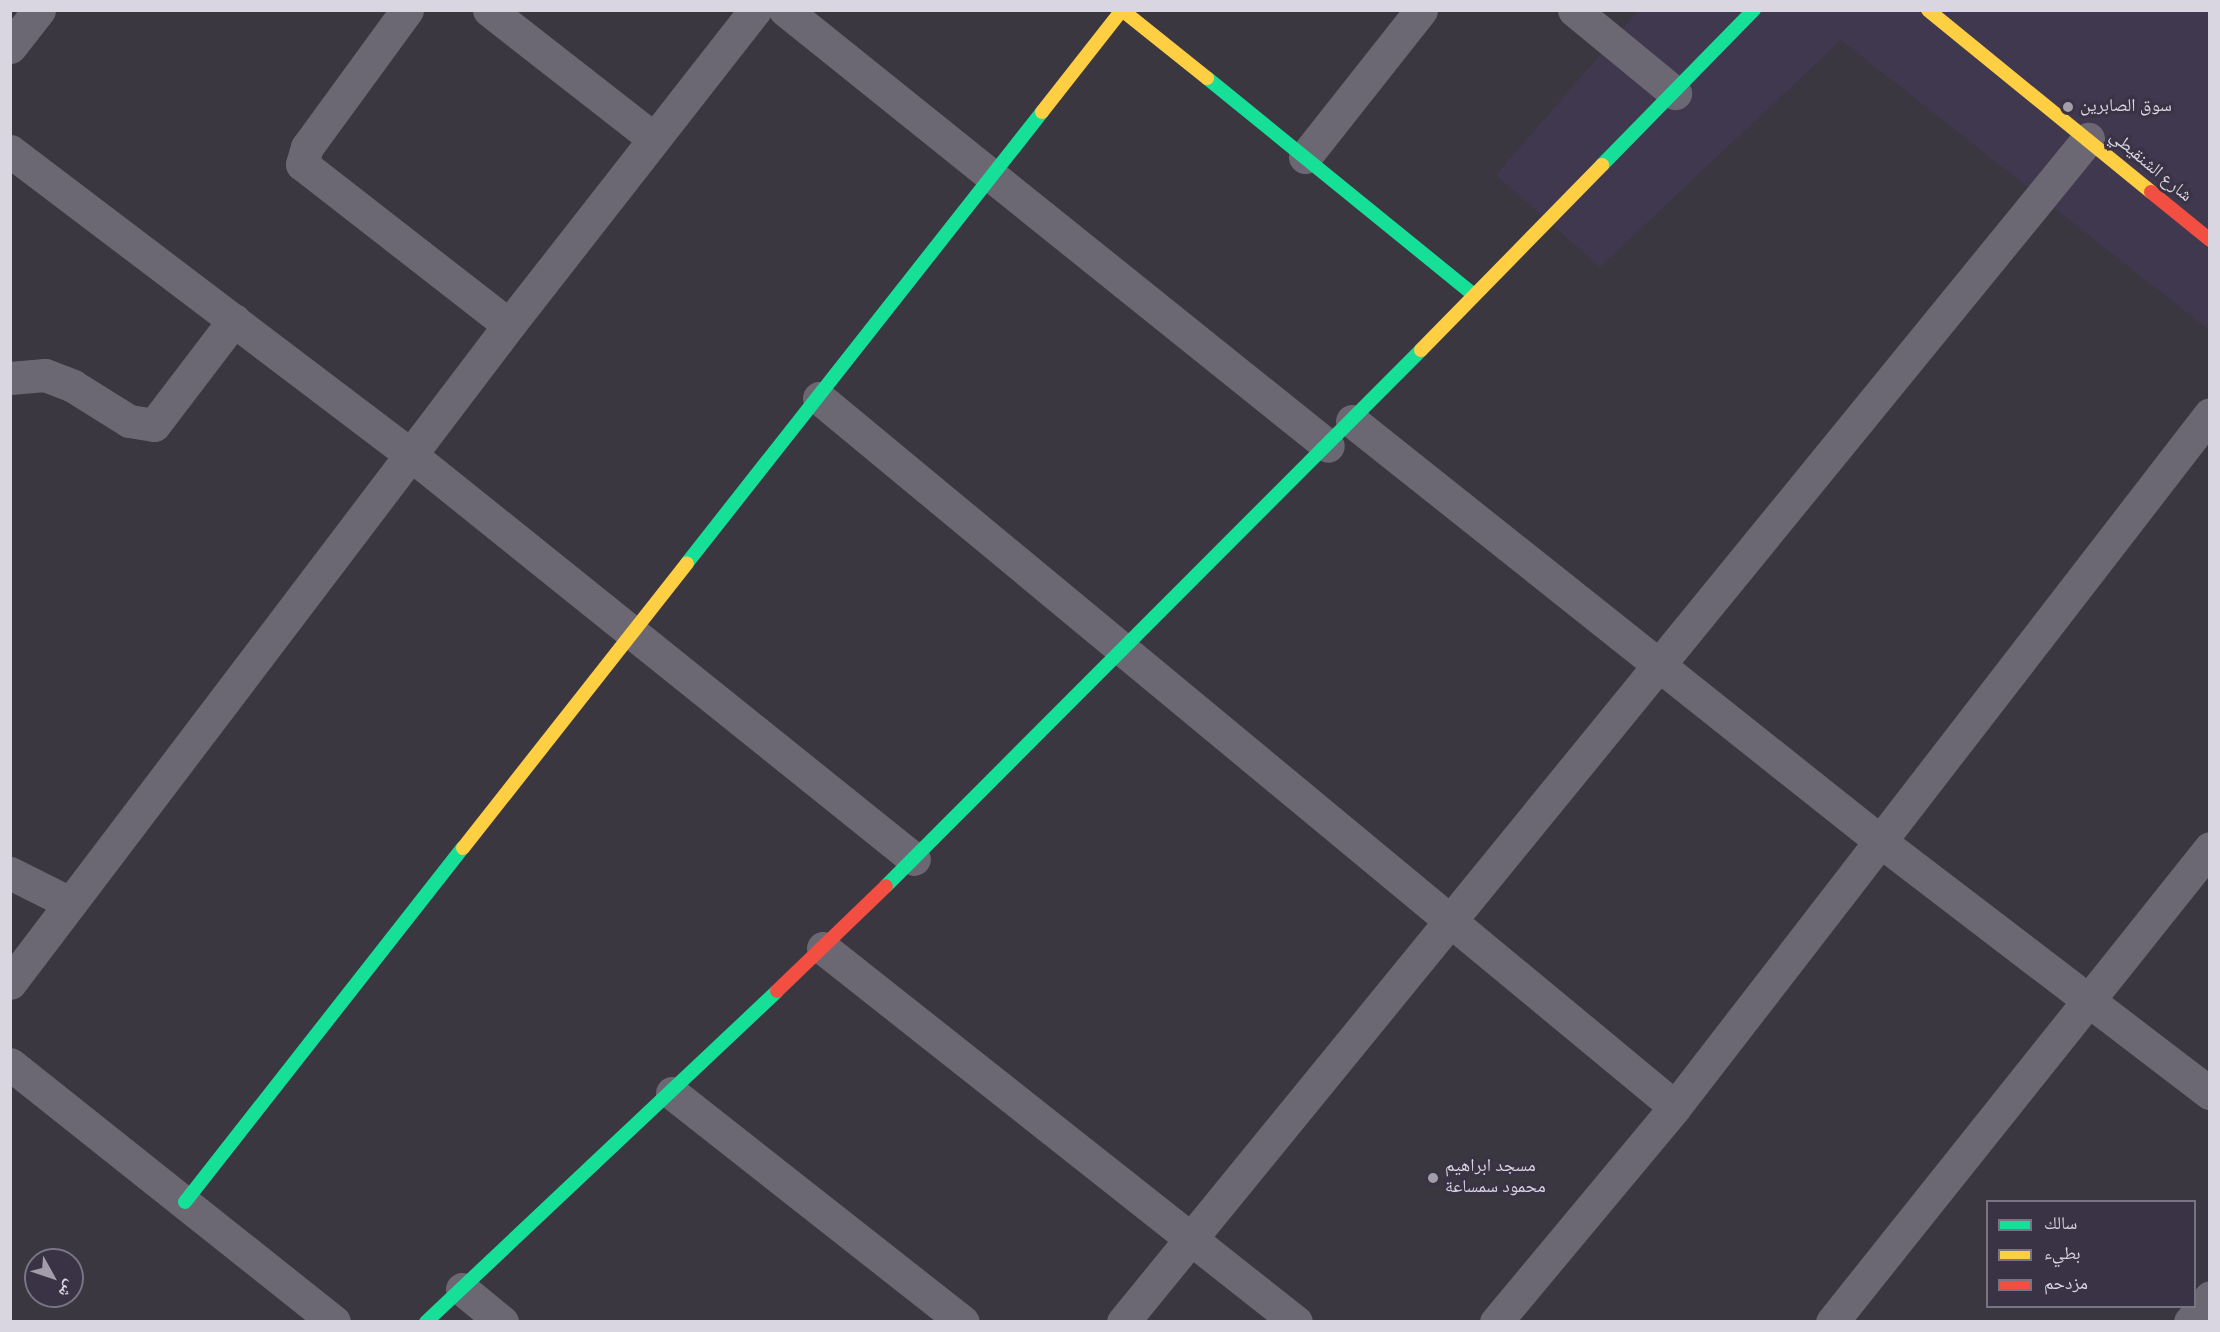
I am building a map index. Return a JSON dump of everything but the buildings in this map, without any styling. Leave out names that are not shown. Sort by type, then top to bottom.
[{"type":"street","points":[[10,47],[39,10]]},
{"type":"street","points":[[407,10],[307,147],[302,164],[509,325]]},
{"type":"street","points":[[489,10],[653,138]]},
{"type":"street","points":[[10,983],[509,325],[755,10]]},
{"type":"street","points":[[785,10],[996,175],[1328,446]]},
{"type":"street","points":[[185,1202],[996,175],[1122,10],[1474,295]]},
{"type":"street","points":[[1305,157],[1421,10]]},
{"type":"street","points":[[1574,10],[1675,93]]},
{"type":"street","points":[[426,1322],[672,1093],[1127,650],[1754,10]]},
{"type":"street","name":"شارع الشنقيطي","points":[[1928,10],[2210,240]]},
{"type":"street","points":[[1123,1322],[1452,918],[1663,665],[2088,139]]},
{"type":"street","points":[[10,151],[411,455],[914,859]]},
{"type":"street","points":[[10,378],[45,375],[73,386],[129,421],[154,425],[234,320]]},
{"type":"street","points":[[819,398],[1452,918],[1675,1107]]},
{"type":"street","points":[[1496,1322],[1675,1107],[2210,414]]},
{"type":"street","points":[[1352,420],[1663,665],[1880,841],[2210,1093]]},
{"type":"street","points":[[1832,1322],[2210,848]]},
{"type":"street","points":[[10,873],[70,903]]},
{"type":"street","points":[[823,948],[1296,1322]]},
{"type":"street","points":[[10,1064],[334,1322]]},
{"type":"street","points":[[672,1093],[963,1322]]},
{"type":"street","points":[[462,1288],[502,1322]]},
{"type":"shaded area","name":"سوق الصابرين","points":[[1638,11],[2209,11],[2209,330],[1841,40],[1600,267],[1496,175]]},
{"type":"traffic: fast","points":[[1602,165],[1754,10]]},
{"type":"traffic: fast","points":[[1207,78],[1474,295]]},
{"type":"traffic: fast","points":[[687,563],[1042,112]]},
{"type":"traffic: fast","points":[[886,886],[1421,350]]},
{"type":"traffic: fast","points":[[185,1202],[463,848]]},
{"type":"traffic: fast","points":[[426,1322],[777,991]]},
{"type":"traffic: slow","points":[[1042,112],[1122,10],[1207,78]]},
{"type":"traffic: slow","points":[[1928,10],[2151,192]]},
{"type":"traffic: slow","points":[[1421,350],[1602,165]]},
{"type":"traffic: slow","points":[[463,848],[687,563]]},
{"type":"traffic: jam","points":[[2151,192],[2210,240]]},
{"type":"traffic: jam","points":[[777,991],[886,886]]},
{"type":"place","name":"سوق الصابرين","points":[[2068,107]]},
{"type":"place","name":"مسجد ابراهيم محمود سمساعة","points":[[1433,1178]]}]
